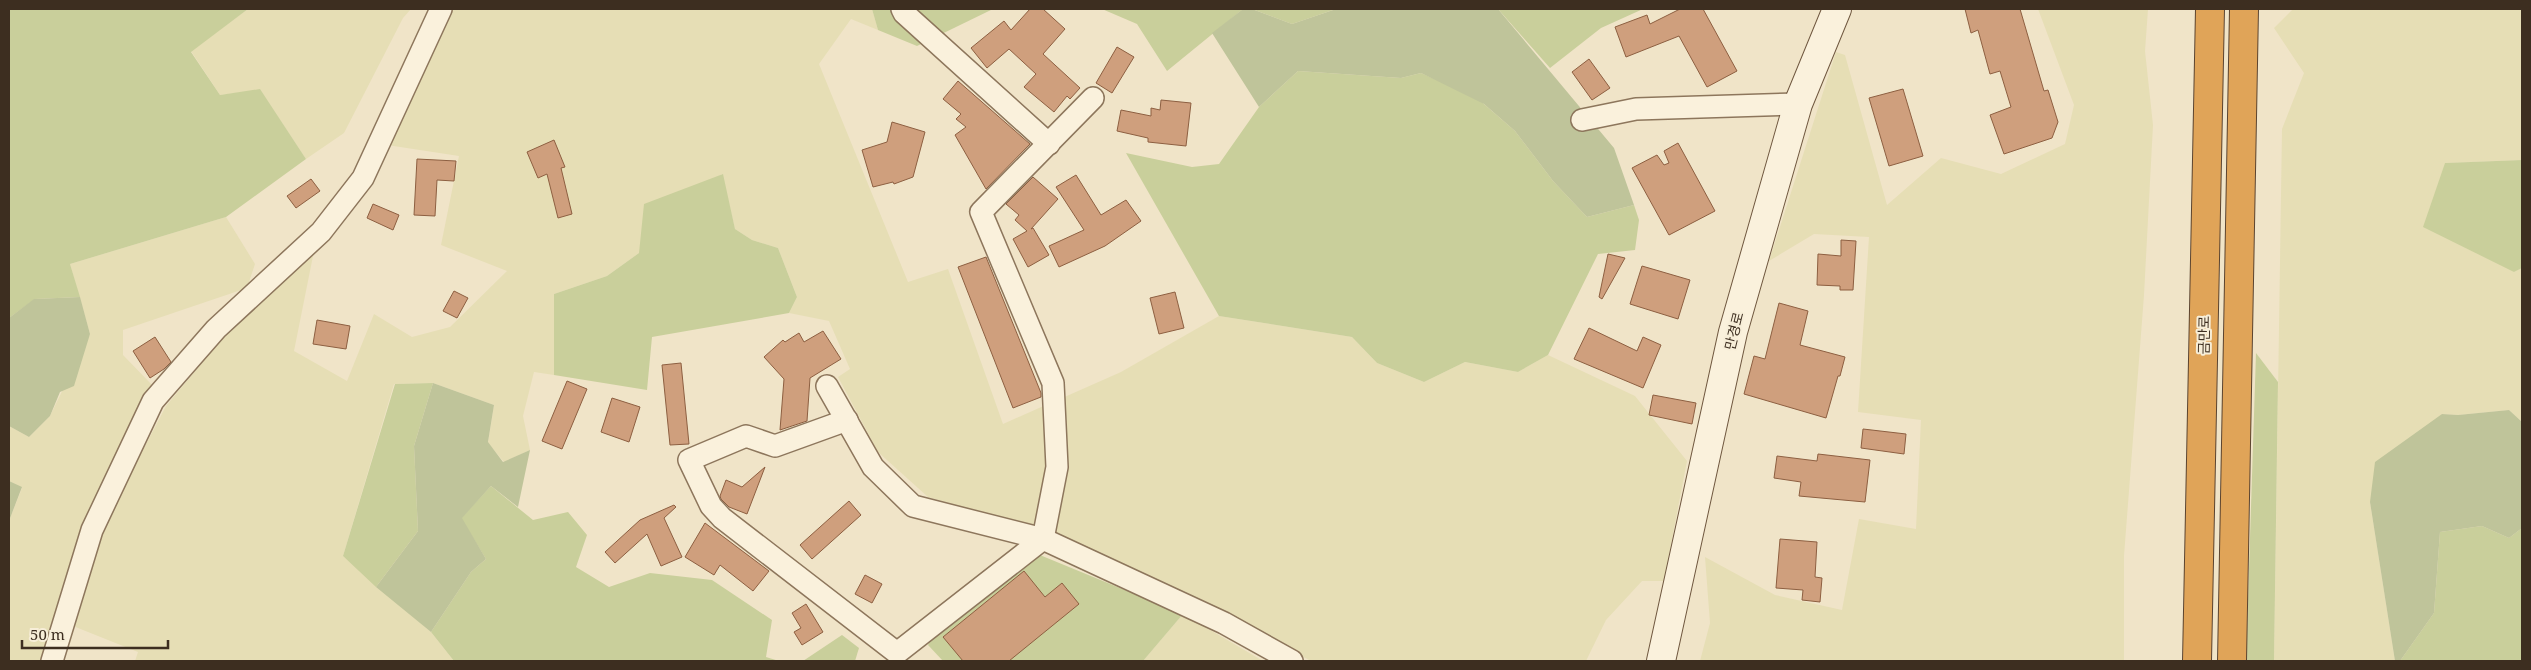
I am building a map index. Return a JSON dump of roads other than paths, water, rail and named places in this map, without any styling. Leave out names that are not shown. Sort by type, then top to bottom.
[{"type":"highway","name":"금만로","points":[[2197,661],[2210,9]]},
{"type":"highway","points":[[2232,661],[2244,9]]},
{"type":"street","points":[[52,661],[92,530],[153,401],[216,329],[321,232],[363,178],[441,9]]},
{"type":"street","points":[[902,9],[951,57],[1049,144]]},
{"type":"street","name":"만경로","points":[[1661,661],[1733,332],[1798,104],[1836,9]]},
{"type":"street","points":[[847,420],[775,446],[746,436],[689,460],[711,506],[722,518],[898,653],[1044,539],[1057,467],[1053,383],[981,212],[1093,98]]},
{"type":"street","points":[[1582,120],[1636,109],[1798,104]]},
{"type":"street","points":[[827,386],[873,467],[913,506],[1044,539],[1224,623],[1292,661]]}]
